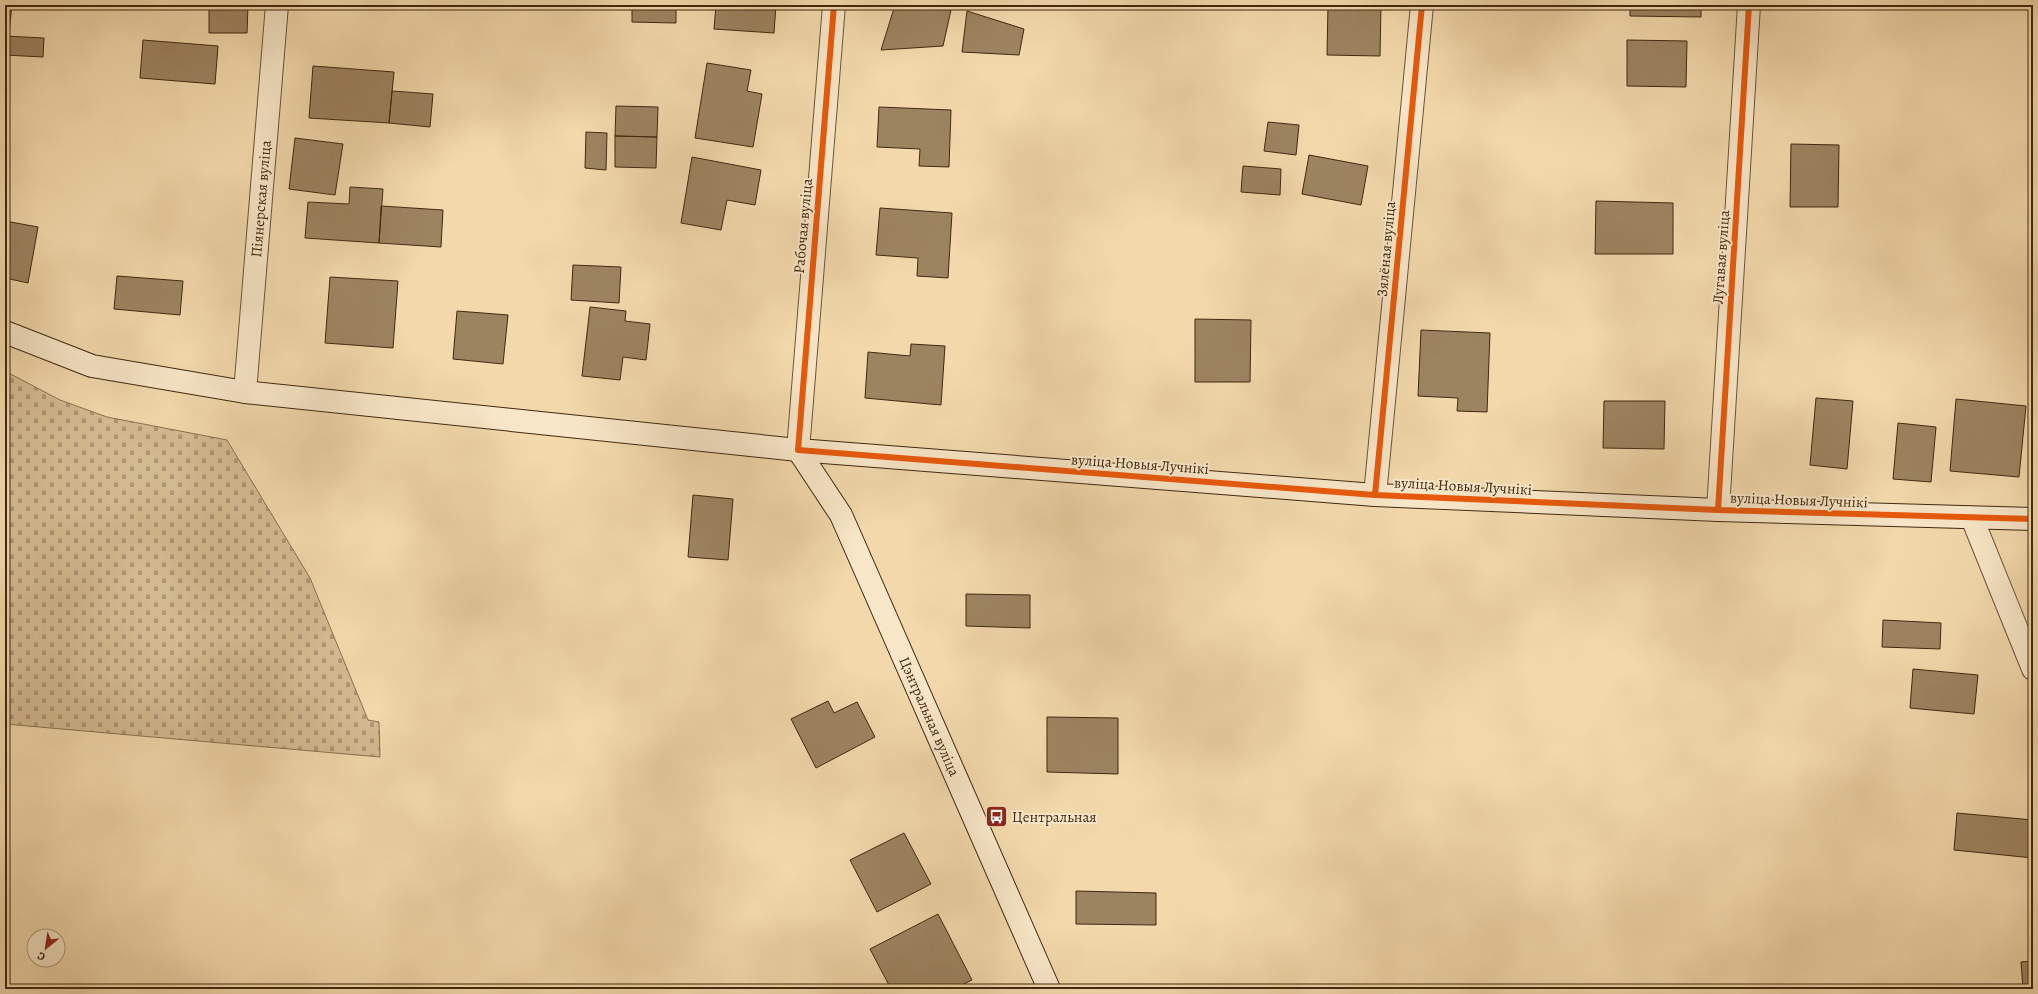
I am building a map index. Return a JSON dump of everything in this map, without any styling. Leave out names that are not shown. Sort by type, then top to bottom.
[{"type":"street","name":"Піянерская вуліца","points":[[245,392],[277,5]]},
{"type":"street","name":"Рабочая вуліца","points":[[798,450],[834,5]]},
{"type":"street","name":"Зялёная вуліца","points":[[1375,495],[1422,5]]},
{"type":"street","name":"Лугавая вуліца","points":[[1718,510],[1749,5]]},
{"type":"street","name":"вуліца Новыя Лучнікі","points":[[5,332],[92,366],[245,392],[798,450],[1375,495],[1718,510],[2033,519]]},
{"type":"street","name":"Цэнтральная вуліца","points":[[798,450],[841,515],[1049,989]]},
{"type":"street","points":[[1972,518],[2033,669]]},
{"type":"green space","points":[[5,371],[60,400],[107,417],[227,440],[310,578],[368,720],[379,722],[380,757],[5,724]]},
{"type":"building","points":[[5,5],[12,5],[9,33],[5,32]]},
{"type":"building","points":[[209,5],[248,5],[247,33],[209,33]]},
{"type":"building","points":[[632,5],[676,5],[676,23],[632,22]]},
{"type":"building","points":[[716,5],[776,5],[774,33],[714,29]]},
{"type":"building","points":[[895,5],[951,10],[943,46],[881,50]]},
{"type":"building","points":[[1328,5],[1381,5],[1380,56],[1327,55]]},
{"type":"building","points":[[1630,5],[1701,5],[1701,17],[1630,16]]},
{"type":"building","points":[[967,11],[1024,29],[1019,55],[962,52]]},
{"type":"building","points":[[5,36],[44,38],[43,57],[5,55]]},
{"type":"building","points":[[143,40],[218,46],[215,84],[140,78]]},
{"type":"building","points":[[1627,40],[1687,41],[1686,87],[1627,86]]},
{"type":"building","points":[[707,63],[751,70],[747,91],[762,94],[753,147],[695,138]]},
{"type":"building","points":[[313,66],[394,72],[389,123],[309,118]]},
{"type":"building","points":[[392,91],[433,94],[430,127],[389,123]]},
{"type":"building","points":[[616,106],[658,107],[657,137],[615,136]]},
{"type":"building","points":[[879,107],[951,110],[949,167],[919,166],[920,149],[877,147]]},
{"type":"building","points":[[1268,122],[1299,125],[1296,155],[1264,151]]},
{"type":"building","points":[[586,132],[607,133],[606,170],[585,168]]},
{"type":"building","points":[[615,136],[657,137],[656,168],[615,167]]},
{"type":"building","points":[[295,138],[343,144],[335,195],[289,189]]},
{"type":"building","points":[[1791,144],[1839,145],[1838,207],[1790,207]]},
{"type":"building","points":[[1309,155],[1368,166],[1361,205],[1302,194]]},
{"type":"building","points":[[692,157],[761,170],[755,205],[727,200],[721,230],[681,223]]},
{"type":"building","points":[[1243,166],[1281,169],[1280,195],[1241,192]]},
{"type":"building","points":[[350,187],[383,189],[379,243],[305,238],[308,202],[349,204]]},
{"type":"building","points":[[1596,201],[1673,203],[1673,254],[1595,254]]},
{"type":"building","points":[[381,206],[443,210],[441,247],[379,243]]},
{"type":"building","points":[[880,208],[952,213],[948,278],[917,276],[918,258],[876,255]]},
{"type":"building","points":[[5,221],[38,227],[28,283],[5,278]]},
{"type":"building","points":[[573,265],[621,267],[619,303],[571,300]]},
{"type":"building","points":[[117,276],[183,281],[180,315],[114,309]]},
{"type":"building","points":[[330,277],[398,281],[393,348],[325,343]]},
{"type":"building","points":[[590,307],[626,311],[625,321],[650,324],[646,360],[623,357],[620,380],[582,376]]},
{"type":"building","points":[[457,311],[508,315],[503,364],[453,359]]},
{"type":"building","points":[[1195,319],[1251,320],[1250,382],[1195,382]]},
{"type":"building","points":[[1421,330],[1490,333],[1487,412],[1457,411],[1458,398],[1418,396]]},
{"type":"building","points":[[911,344],[945,346],[941,405],[865,398],[868,352],[910,356]]},
{"type":"building","points":[[1816,398],[1853,401],[1847,469],[1810,465]]},
{"type":"building","points":[[1956,399],[2026,406],[2019,477],[1950,471]]},
{"type":"building","points":[[1604,401],[1665,401],[1664,449],[1603,448]]},
{"type":"building","points":[[1898,423],[1936,427],[1931,482],[1893,479]]},
{"type":"building","points":[[693,495],[733,499],[728,560],[688,557]]},
{"type":"building","points":[[966,594],[1030,595],[1030,628],[966,626]]},
{"type":"building","points":[[1883,620],[1941,623],[1940,649],[1882,647]]},
{"type":"building","points":[[1913,669],[1978,675],[1974,714],[1910,708]]},
{"type":"building","points":[[828,701],[834,713],[857,702],[875,737],[816,768],[791,719]]},
{"type":"building","points":[[1047,717],[1118,718],[1118,774],[1047,772]]},
{"type":"building","points":[[1957,813],[2033,820],[2033,858],[1954,850]]},
{"type":"building","points":[[904,833],[931,884],[877,912],[850,860]]},
{"type":"building","points":[[1076,891],[1156,893],[1156,925],[1076,924]]},
{"type":"building","points":[[938,914],[972,980],[953,989],[891,989],[870,949]]},
{"type":"building","points":[[2033,961],[2033,989],[2023,989],[2021,962]]},
{"type":"cycle path","points":[[834,5],[798,450],[1375,495],[1718,510],[2033,519]]},
{"type":"cycle path","points":[[1375,495],[1422,5]]},
{"type":"cycle path","points":[[1718,510],[1749,5]]},
{"type":"place","name":"Центральная","points":[[996,817]]}]
